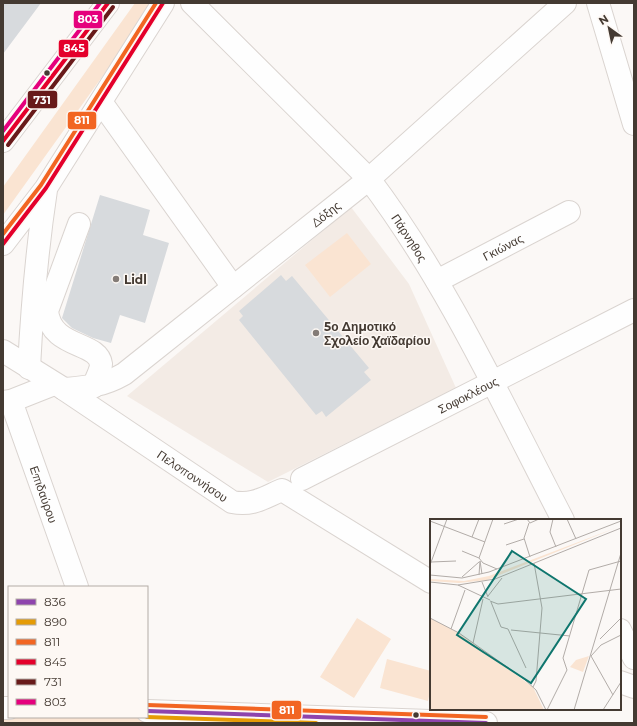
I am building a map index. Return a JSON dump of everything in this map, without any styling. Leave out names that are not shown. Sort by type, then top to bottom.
[{"type":"main road","points":[[3,141],[108,3]]},
{"type":"main road","points":[[3,244],[46,188],[164,3]]},
{"type":"main road","name":"Πάρνηθος","points":[[192,3],[369,179],[403,225],[436,281],[492,383],[562,519]]},
{"type":"main road","name":"Δόξης","points":[[7,402],[59,386],[93,387],[109,382],[124,374],[369,179],[565,3]]},
{"type":"main road","points":[[598,3],[634,124]]},
{"type":"main road","points":[[101,102],[233,287]]},
{"type":"main road","points":[[29,368],[31,318],[46,188]]},
{"type":"main road","name":"Γκιώνας","points":[[436,281],[569,212]]},
{"type":"main road","points":[[79,224],[47,311],[48,322],[53,331],[92,352],[99,358],[101,366],[93,387]]},
{"type":"main road","name":"Σοφοκλέους","points":[[302,479],[634,310]]},
{"type":"main road","name":"Πελοποννήσου","points":[[3,351],[59,386],[232,502],[245,504],[256,502],[282,490],[430,581]]},
{"type":"main road","name":"Επιδαύρου","points":[[7,402],[77,586]]},
{"type":"main road","points":[[621,632],[634,658]]},
{"type":"main road","points":[[621,682],[634,687]]},
{"type":"main road","points":[[148,711],[486,723]]},
{"type":"shaded area","points":[[135,3],[155,3],[3,215],[3,187]]},
{"type":"shaded area","name":"5ο Δημοτικό Σχολείο Χαϊδαρίου","points":[[351,207],[409,284],[456,388],[268,482],[127,396]]},
{"type":"shaded area","points":[[347,233],[371,264],[330,297],[305,265]]},
{"type":"shaded area","points":[[357,618],[391,639],[354,698],[320,677]]},
{"type":"shaded area","points":[[387,659],[430,671],[430,692],[428,701],[380,688]]},
{"type":"shaded area","points":[[3,708],[8,718],[148,717],[486,723],[3,723]]},
{"type":"building","points":[[3,3],[41,3],[3,54]]},
{"type":"building","name":"Lidl","points":[[100,195],[150,210],[143,235],[169,243],[145,323],[120,315],[111,343],[93,338],[72,328],[62,318]]},
{"type":"building","points":[[281,275],[286,281],[292,276],[369,368],[364,372],[371,380],[326,417],[322,411],[316,415],[239,320],[243,316],[239,311]]},
{"type":"transit line","name":"803","points":[[3,131],[100,3]]},
{"type":"transit line","name":"845","points":[[3,141],[108,3]]},
{"type":"transit line","name":"811","points":[[3,234],[41,185],[156,3]]},
{"type":"transit line","name":"845","points":[[3,244],[46,188],[163,3]]},
{"type":"transit line","name":"731","points":[[8,145],[113,7]]},
{"type":"transit line","name":"811","points":[[148,705],[486,717]]},
{"type":"transit line","name":"836","points":[[148,711],[486,723]]},
{"type":"transit line","name":"890","points":[[148,717],[316,723]]},
{"type":"place","name":"Lidl","points":[[116,279]]},
{"type":"place","name":"5ο Δημοτικό Σχολείο Χαϊδαρίου","points":[[316,333]]}]
